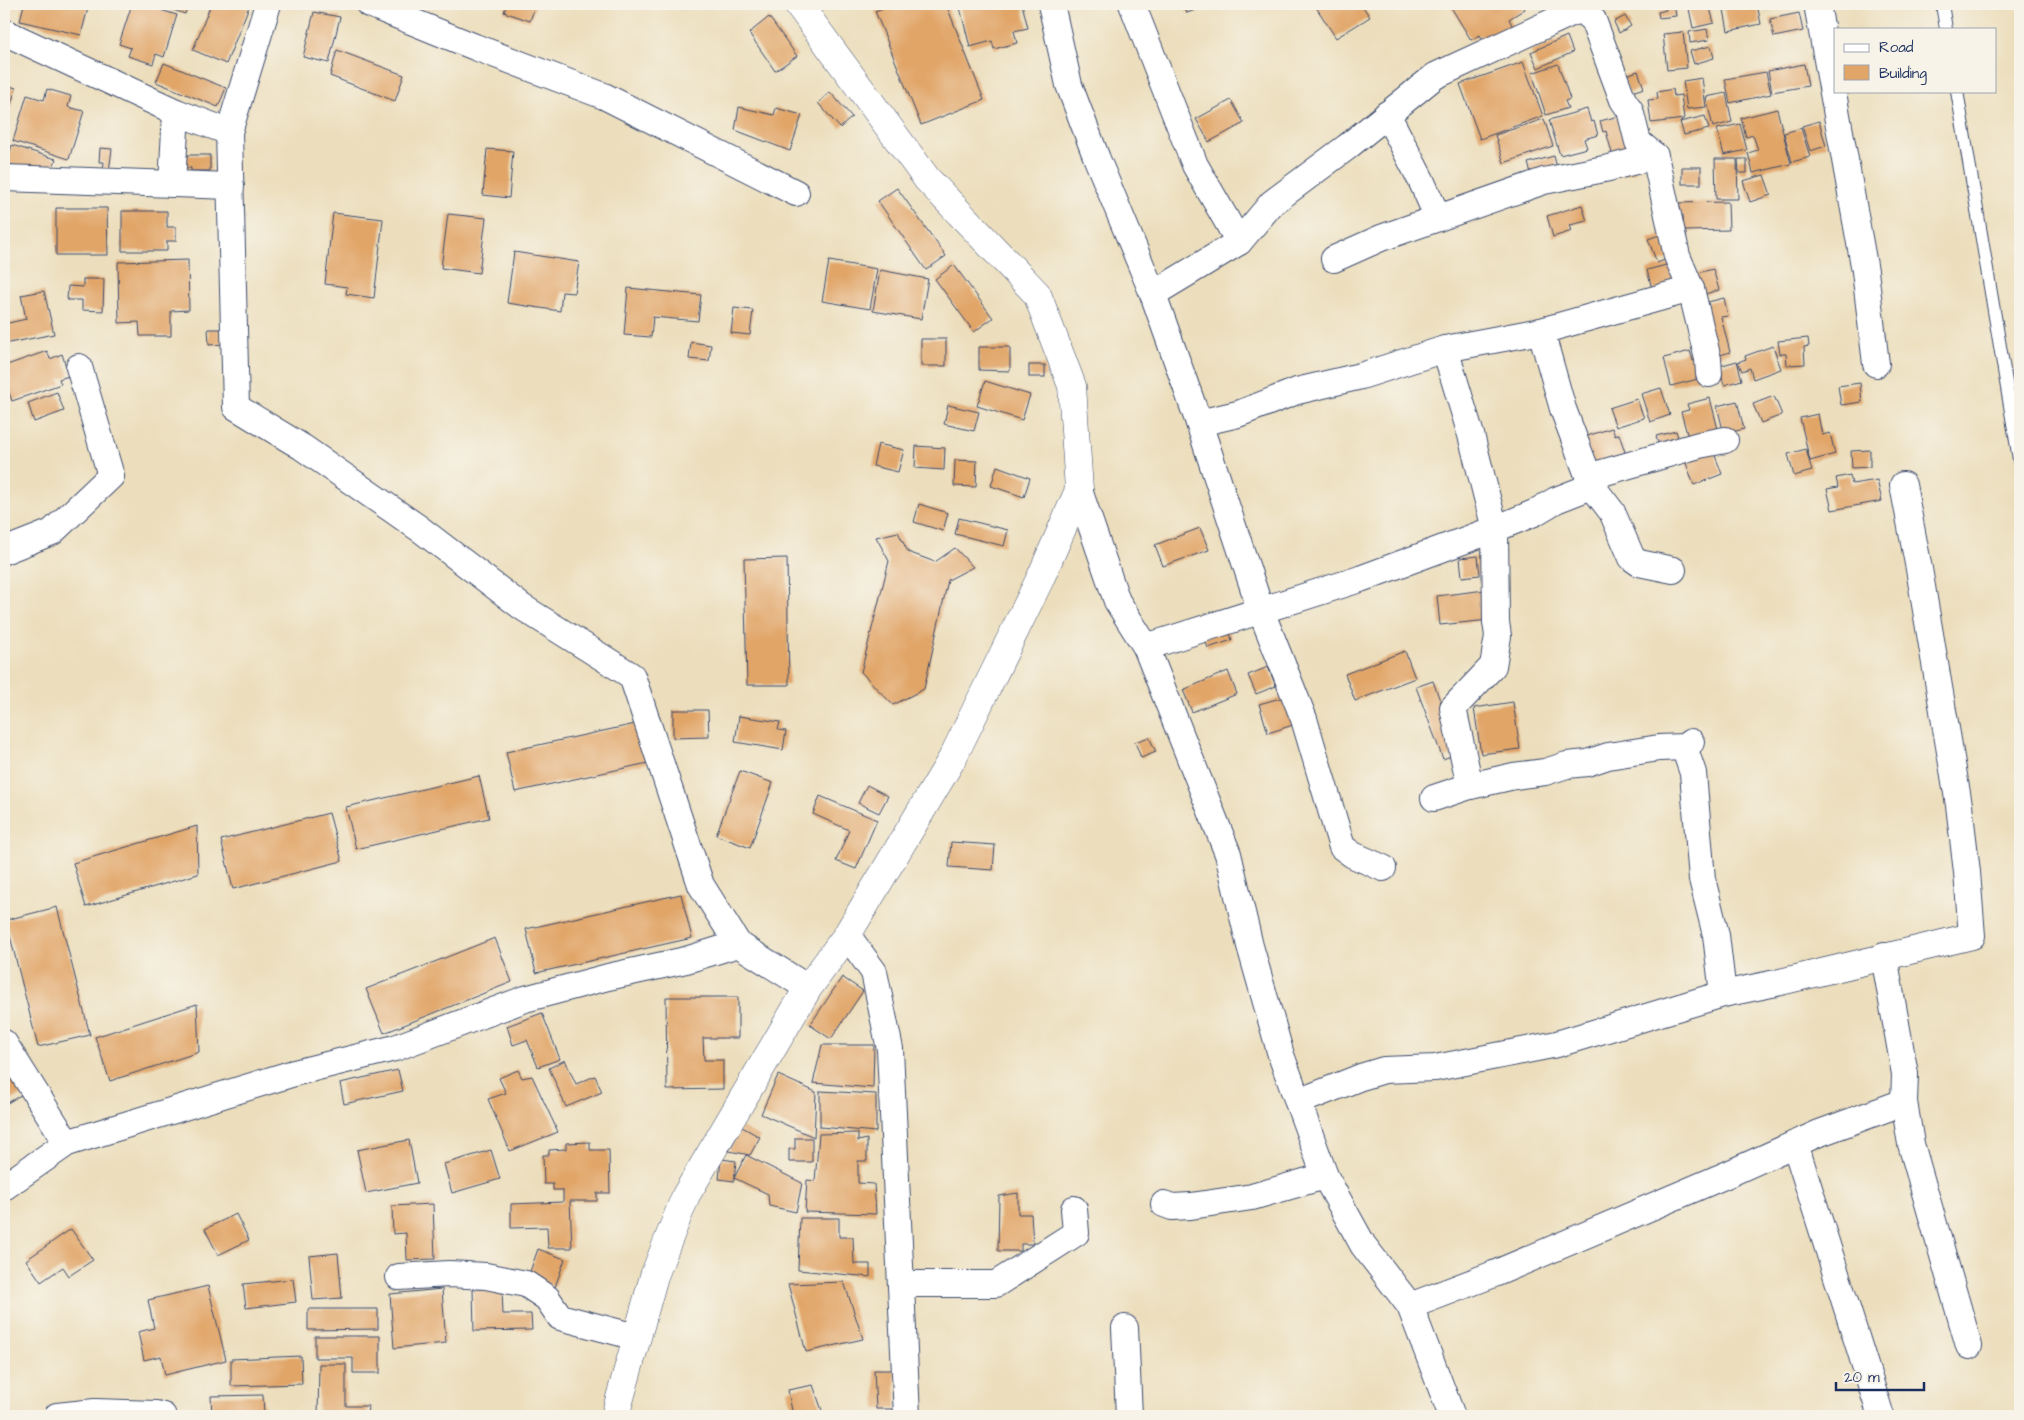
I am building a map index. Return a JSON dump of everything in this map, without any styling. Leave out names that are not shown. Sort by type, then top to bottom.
[{"type":"main road","points":[[614,1416],[654,1276],[686,1195],[808,988],[847,935],[952,759],[1040,579],[1079,490],[1072,386],[1037,294],[927,178],[798,4]]},
{"type":"street","points":[[268,4],[229,132],[236,406],[302,447],[420,529],[522,607],[632,676],[701,885],[738,944],[808,988]]},
{"type":"street","points":[[369,4],[604,96],[796,192]]},
{"type":"street","points":[[1051,4],[1069,85],[1097,159],[1153,294],[1199,424],[1261,611],[1304,719],[1342,847],[1352,855],[1383,868]]},
{"type":"street","points":[[1132,4],[1195,166],[1239,242]]},
{"type":"street","points":[[1817,4],[1865,271],[1876,364]]},
{"type":"street","points":[[1153,294],[1239,242],[1272,203],[1347,147],[1435,76],[1578,6],[1592,20],[1623,100],[1630,110],[1638,142],[1655,156],[1677,256],[1692,289],[1708,359],[1709,374]]},
{"type":"street","points":[[4,32],[176,112],[229,132]]},
{"type":"street","points":[[172,184],[176,112]]},
{"type":"street","points":[[1387,114],[1438,218]]},
{"type":"street","points":[[1334,259],[1381,238],[1544,181],[1609,168],[1655,156]]},
{"type":"street","points":[[4,178],[231,186]]},
{"type":"street","points":[[1199,424],[1238,414],[1297,391],[1361,376],[1445,349],[1541,331],[1692,289]]},
{"type":"street","points":[[1541,331],[1563,409],[1590,481],[1612,512],[1632,558],[1639,563],[1673,570]]},
{"type":"street","points":[[1445,349],[1471,435],[1495,529],[1498,636],[1493,666],[1453,708],[1470,786]]},
{"type":"street","points":[[4,551],[52,532],[111,476],[78,367]]},
{"type":"street","points":[[1146,647],[1360,579],[1534,513],[1590,481],[1699,445],[1725,440]]},
{"type":"street","points":[[1298,1102],[1384,1070],[1435,1068],[1557,1044],[1723,994],[1776,984],[1884,956],[1972,936],[1968,872],[1959,805],[1920,569],[1903,485]]},
{"type":"street","points":[[1079,490],[1117,601],[1146,647],[1228,854],[1250,946],[1282,1055],[1325,1176],[1363,1245],[1410,1306],[1452,1416]]},
{"type":"street","points":[[1434,798],[1470,786],[1514,776],[1544,772],[1567,765],[1587,763],[1608,756],[1688,745],[1693,773],[1702,879],[1716,935],[1723,994]]},
{"type":"street","points":[[847,935],[874,972],[890,1049],[907,1416]]},
{"type":"street","points":[[4,1187],[67,1143],[294,1073],[395,1048],[525,999],[608,977],[686,960],[738,944]]},
{"type":"street","points":[[1884,956],[1905,1074],[1904,1102],[1911,1144],[1969,1346]]},
{"type":"street","points":[[4,1043],[67,1143]]},
{"type":"street","points":[[1410,1306],[1503,1270],[1817,1134],[1904,1102]]},
{"type":"street","points":[[1795,1144],[1881,1416]]},
{"type":"street","points":[[1164,1204],[1172,1207],[1191,1206],[1252,1197],[1325,1176]]},
{"type":"street","points":[[901,1284],[996,1284],[1076,1233],[1074,1209]]},
{"type":"street","points":[[399,1277],[449,1274],[486,1276],[526,1284],[547,1298],[560,1317],[636,1337]]},
{"type":"street","points":[[1125,1328],[1129,1416]]},
{"type":"street","points":[[57,1416],[95,1412],[156,1414],[164,1416]]},
{"type":"lane","points":[[1942,4],[1946,28]]},
{"type":"lane","points":[[1957,92],[2020,465]]},
{"type":"building","points":[[24,4],[89,4],[81,35],[20,21]]},
{"type":"building","points":[[132,4],[141,4],[177,15],[164,57],[156,54],[153,64],[128,56],[131,48],[119,44]]},
{"type":"building","points":[[156,4],[201,4],[199,9],[188,6],[185,14]]},
{"type":"building","points":[[211,4],[250,4],[226,64],[193,50]]},
{"type":"building","points":[[507,4],[536,4],[530,21],[504,12]]},
{"type":"building","points":[[894,4],[946,4],[984,100],[921,125],[875,11]]},
{"type":"building","points":[[959,4],[1022,4],[1028,28],[1014,31],[1017,43],[994,49],[992,41],[970,47]]},
{"type":"building","points":[[1184,4],[1212,4],[1187,13]]},
{"type":"building","points":[[1314,4],[1361,4],[1370,17],[1336,38]]},
{"type":"building","points":[[1449,4],[1522,4],[1525,9],[1509,19],[1513,27],[1485,44],[1480,35],[1471,40]]},
{"type":"building","points":[[1596,4],[1614,4],[1600,11]]},
{"type":"building","points":[[1665,4],[1674,4],[1676,16],[1659,18],[1658,12],[1666,10]]},
{"type":"building","points":[[1688,4],[1709,4],[1714,23],[1693,28]]},
{"type":"building","points":[[1723,4],[1757,4],[1761,24],[1728,31]]},
{"type":"building","points":[[1763,4],[1782,4],[1782,5],[1764,8]]},
{"type":"building","points":[[314,12],[340,17],[329,63],[303,57]]},
{"type":"building","points":[[1799,13],[1803,31],[1774,37],[1770,19]]},
{"type":"building","points":[[1625,16],[1631,26],[1619,33],[1614,22]]},
{"type":"building","points":[[769,17],[797,56],[775,71],[749,33]]},
{"type":"building","points":[[1707,29],[1709,40],[1690,43],[1689,32]]},
{"type":"building","points":[[1683,32],[1687,68],[1667,70],[1663,34]]},
{"type":"building","points":[[1567,36],[1573,52],[1538,68],[1531,52]]},
{"type":"building","points":[[1711,46],[1714,58],[1694,64],[1690,51]]},
{"type":"building","points":[[337,50],[404,75],[395,101],[330,76]]},
{"type":"building","points":[[1523,62],[1543,116],[1480,139],[1460,84]]},
{"type":"building","points":[[164,63],[226,88],[218,107],[156,82]]},
{"type":"building","points":[[1558,64],[1570,99],[1565,101],[1568,108],[1546,115],[1532,73]]},
{"type":"building","points":[[1804,64],[1808,86],[1772,92],[1768,71]]},
{"type":"building","points":[[1638,71],[1644,88],[1629,93],[1623,76]]},
{"type":"building","points":[[1766,72],[1771,94],[1730,103],[1725,79]]},
{"type":"building","points":[[1702,78],[1706,107],[1687,109],[1683,81]]},
{"type":"building","points":[[4,84],[16,88],[4,127]]},
{"type":"building","points":[[47,89],[71,96],[68,107],[84,111],[69,159],[13,141],[27,95],[44,100]]},
{"type":"building","points":[[1673,89],[1674,96],[1681,95],[1684,119],[1651,123],[1648,100],[1658,99],[1657,92]]},
{"type":"building","points":[[830,92],[852,117],[840,128],[818,103]]},
{"type":"building","points":[[1726,93],[1732,122],[1713,127],[1706,97]]},
{"type":"building","points":[[1231,100],[1244,123],[1209,142],[1196,119]]},
{"type":"building","points":[[739,107],[774,115],[776,108],[802,115],[790,151],[735,130]]},
{"type":"building","points":[[1587,109],[1591,122],[1594,121],[1598,135],[1584,139],[1587,148],[1560,155],[1549,120]]},
{"type":"building","points":[[1777,109],[1791,164],[1753,173],[1748,153],[1758,150],[1753,135],[1746,137],[1741,118]]},
{"type":"building","points":[[1619,116],[1635,172],[1618,176],[1606,131],[1603,132],[1600,121]]},
{"type":"building","points":[[1705,116],[1709,129],[1684,135],[1680,122]]},
{"type":"building","points":[[1544,119],[1553,146],[1504,163],[1495,135]]},
{"type":"building","points":[[1819,121],[1826,146],[1810,151],[1802,126]]},
{"type":"building","points":[[1740,124],[1747,150],[1724,155],[1717,129]]},
{"type":"building","points":[[1801,128],[1810,157],[1792,162],[1784,133]]},
{"type":"building","points":[[12,145],[56,159],[46,186],[31,171],[7,163]]},
{"type":"building","points":[[100,148],[112,149],[109,172],[103,171],[104,162],[99,162]]},
{"type":"building","points":[[487,149],[513,151],[509,198],[483,195]]},
{"type":"building","points":[[176,155],[210,155],[210,171],[191,171],[191,168],[176,168]]},
{"type":"building","points":[[1554,156],[1562,187],[1537,193],[1528,163]]},
{"type":"building","points":[[1715,159],[1737,159],[1738,199],[1716,199]]},
{"type":"building","points":[[1738,159],[1747,159],[1747,173],[1739,173]]},
{"type":"building","points":[[1682,167],[1701,167],[1701,184],[1682,184]]},
{"type":"building","points":[[1764,175],[1771,195],[1750,202],[1743,181]]},
{"type":"building","points":[[897,188],[946,256],[926,270],[878,201]]},
{"type":"building","points":[[1728,202],[1729,230],[1684,231],[1683,215],[1676,215],[1676,203]]},
{"type":"building","points":[[1582,205],[1587,221],[1570,225],[1572,231],[1553,237],[1547,216]]},
{"type":"building","points":[[56,208],[107,208],[108,255],[56,255]]},
{"type":"building","points":[[122,211],[167,211],[167,227],[176,227],[176,241],[167,241],[167,251],[122,251]]},
{"type":"building","points":[[333,213],[383,219],[374,298],[346,294],[347,287],[325,284]]},
{"type":"building","points":[[448,214],[486,218],[479,273],[441,268]]},
{"type":"building","points":[[1662,234],[1670,258],[1657,263],[1648,239]]},
{"type":"building","points":[[514,252],[579,262],[574,293],[562,292],[560,311],[507,303]]},
{"type":"building","points":[[188,260],[189,310],[171,311],[171,336],[140,336],[139,322],[119,323],[118,262]]},
{"type":"building","points":[[829,261],[877,269],[870,309],[822,301]]},
{"type":"building","points":[[1674,263],[1685,300],[1652,289],[1647,270]]},
{"type":"building","points":[[954,265],[993,318],[974,332],[935,279]]},
{"type":"building","points":[[1713,269],[1719,290],[1701,295],[1694,274]]},
{"type":"building","points":[[880,270],[928,279],[921,319],[873,311]]},
{"type":"building","points":[[83,279],[104,279],[103,311],[82,310],[82,300],[67,300],[68,286],[83,287]]},
{"type":"building","points":[[628,288],[701,295],[698,321],[653,317],[651,337],[624,335]]},
{"type":"building","points":[[44,291],[54,334],[4,344],[4,324],[26,319],[21,295]]},
{"type":"building","points":[[1724,298],[1728,316],[1721,317],[1730,352],[1714,357],[1700,304]]},
{"type":"building","points":[[734,308],[753,310],[750,335],[731,333]]},
{"type":"building","points":[[208,329],[224,329],[225,344],[209,345]]},
{"type":"building","points":[[1808,338],[1809,346],[1804,347],[1805,364],[1787,365],[1786,354],[1780,354],[1778,341]]},
{"type":"building","points":[[921,339],[946,339],[946,366],[921,366]]},
{"type":"building","points":[[691,342],[711,345],[709,361],[689,359]]},
{"type":"building","points":[[1773,346],[1781,369],[1753,379],[1750,368],[1742,371],[1738,362],[1746,359],[1745,356]]},
{"type":"building","points":[[979,347],[1010,347],[1010,371],[979,370]]},
{"type":"building","points":[[47,351],[50,359],[62,354],[69,376],[59,379],[61,384],[12,401],[4,378],[4,366]]},
{"type":"building","points":[[1690,351],[1693,361],[1698,359],[1702,378],[1671,386],[1664,358]]},
{"type":"building","points":[[1737,361],[1742,380],[1724,385],[1719,366]]},
{"type":"building","points":[[1029,365],[1045,365],[1045,377],[1029,377]]},
{"type":"building","points":[[985,381],[1030,395],[1022,420],[977,406]]},
{"type":"building","points":[[1860,383],[1862,402],[1841,405],[1838,386]]},
{"type":"building","points":[[1661,388],[1670,415],[1650,422],[1641,394]]},
{"type":"building","points":[[57,392],[64,411],[34,422],[28,403]]},
{"type":"building","points":[[1774,396],[1782,415],[1761,423],[1753,404]]},
{"type":"building","points":[[1710,398],[1719,433],[1689,441],[1681,412],[1689,410],[1687,404]]},
{"type":"building","points":[[1637,399],[1644,418],[1616,427],[1609,408]]},
{"type":"building","points":[[1737,401],[1744,429],[1724,434],[1717,406]]},
{"type":"building","points":[[948,405],[979,412],[974,431],[944,424]]},
{"type":"building","points":[[1818,414],[1822,435],[1830,433],[1835,454],[1810,461],[1800,418]]},
{"type":"building","points":[[1612,428],[1615,436],[1619,434],[1626,455],[1594,466],[1584,437]]},
{"type":"building","points":[[1676,431],[1680,444],[1660,449],[1656,436]]},
{"type":"building","points":[[878,444],[904,450],[898,472],[873,466]]},
{"type":"building","points":[[1711,445],[1722,474],[1694,485],[1683,455]]},
{"type":"building","points":[[916,446],[945,448],[944,470],[915,468]]},
{"type":"building","points":[[1806,449],[1812,471],[1794,476],[1788,454]]},
{"type":"building","points":[[1870,450],[1870,467],[1852,468],[1851,451]]},
{"type":"building","points":[[955,460],[977,461],[976,487],[954,486]]},
{"type":"building","points":[[997,466],[1030,478],[1024,497],[991,486]]},
{"type":"building","points":[[1850,475],[1852,484],[1877,480],[1882,501],[1832,510],[1827,489],[1838,487],[1836,478]]},
{"type":"building","points":[[919,504],[948,513],[943,531],[914,522]]},
{"type":"building","points":[[959,518],[1008,530],[1004,546],[955,534]]},
{"type":"building","points":[[1200,528],[1209,550],[1163,566],[1155,545]]},
{"type":"building","points":[[898,532],[908,552],[935,562],[955,548],[973,567],[948,580],[924,689],[893,705],[861,672],[889,561],[876,537]]},
{"type":"building","points":[[1478,556],[1480,575],[1462,577],[1460,558]]},
{"type":"building","points":[[787,558],[789,685],[747,685],[744,559]]},
{"type":"building","points":[[1485,590],[1489,620],[1440,625],[1437,596]]},
{"type":"building","points":[[1228,629],[1232,640],[1208,648],[1204,637]]},
{"type":"building","points":[[1405,651],[1415,678],[1355,701],[1345,674]]},
{"type":"building","points":[[1268,667],[1276,686],[1256,694],[1248,675]]},
{"type":"building","points":[[1228,671],[1237,694],[1192,712],[1183,690]]},
{"type":"building","points":[[1433,681],[1459,753],[1443,759],[1416,687]]},
{"type":"building","points":[[1284,697],[1293,725],[1268,733],[1259,704]]},
{"type":"building","points":[[1513,702],[1520,749],[1481,754],[1474,708]]},
{"type":"building","points":[[673,710],[708,710],[709,737],[673,738]]},
{"type":"building","points":[[739,716],[780,722],[778,730],[786,731],[783,750],[735,742]]},
{"type":"building","points":[[640,723],[648,763],[515,792],[506,752]]},
{"type":"building","points":[[1149,737],[1156,752],[1141,758],[1135,742]]},
{"type":"building","points":[[740,771],[773,783],[750,848],[716,835]]},
{"type":"building","points":[[479,776],[489,818],[356,849],[346,807]]},
{"type":"building","points":[[867,785],[888,796],[879,813],[858,803]]},
{"type":"building","points":[[820,796],[877,820],[856,869],[836,861],[849,830],[813,814]]},
{"type":"building","points":[[329,813],[342,861],[233,889],[221,840]]},
{"type":"building","points":[[197,826],[198,874],[86,907],[73,863]]},
{"type":"building","points":[[951,842],[995,845],[993,870],[949,867]]},
{"type":"building","points":[[681,894],[692,938],[536,973],[526,929]]},
{"type":"building","points":[[57,907],[90,1035],[38,1047],[6,920]]},
{"type":"building","points":[[495,938],[512,982],[384,1033],[366,989]]},
{"type":"building","points":[[842,977],[863,991],[831,1039],[810,1025]]},
{"type":"building","points":[[666,997],[738,997],[738,1038],[703,1038],[704,1060],[723,1060],[723,1089],[667,1090]]},
{"type":"building","points":[[197,1004],[199,1052],[110,1081],[95,1037]]},
{"type":"building","points":[[542,1013],[560,1059],[538,1067],[527,1040],[513,1045],[507,1026]]},
{"type":"building","points":[[822,1045],[874,1045],[873,1088],[813,1083]]},
{"type":"building","points":[[4,1056],[26,1092],[4,1105]]},
{"type":"building","points":[[565,1060],[576,1084],[595,1076],[602,1092],[566,1107],[549,1068]]},
{"type":"building","points":[[398,1070],[403,1091],[344,1104],[340,1083]]},
{"type":"building","points":[[518,1070],[522,1078],[532,1076],[558,1132],[510,1151],[488,1099],[506,1093],[499,1078]]},
{"type":"building","points":[[778,1075],[816,1092],[814,1137],[761,1114]]},
{"type":"building","points":[[820,1091],[876,1094],[876,1132],[820,1127]]},
{"type":"building","points":[[742,1127],[760,1137],[750,1155],[729,1151]]},
{"type":"building","points":[[858,1133],[858,1141],[867,1139],[867,1161],[858,1161],[858,1183],[874,1184],[876,1214],[805,1212],[807,1180],[815,1181],[819,1134]]},
{"type":"building","points":[[795,1138],[812,1138],[812,1162],[789,1162],[789,1149],[795,1149]]},
{"type":"building","points":[[409,1140],[417,1183],[366,1193],[357,1150]]},
{"type":"building","points":[[590,1142],[590,1150],[609,1150],[610,1193],[597,1193],[597,1201],[570,1201],[572,1248],[548,1248],[547,1227],[511,1228],[511,1204],[563,1202],[563,1190],[553,1190],[553,1184],[544,1184],[543,1155],[549,1155],[549,1150],[566,1149],[566,1143]]},
{"type":"building","points":[[491,1150],[500,1179],[452,1193],[444,1164]]},
{"type":"building","points":[[746,1155],[802,1183],[796,1212],[769,1206],[768,1194],[734,1178]]},
{"type":"building","points":[[721,1159],[736,1161],[734,1181],[719,1179]]},
{"type":"building","points":[[1018,1193],[1018,1214],[1031,1214],[1033,1244],[1021,1244],[1021,1251],[998,1251],[999,1196]]},
{"type":"building","points":[[433,1204],[435,1259],[407,1260],[406,1233],[393,1234],[392,1206]]},
{"type":"building","points":[[236,1214],[249,1240],[218,1255],[205,1229]]},
{"type":"building","points":[[800,1218],[839,1218],[839,1237],[853,1237],[854,1264],[870,1264],[870,1277],[798,1270]]},
{"type":"building","points":[[71,1229],[93,1260],[69,1276],[63,1267],[41,1282],[26,1260]]},
{"type":"building","points":[[538,1249],[565,1259],[555,1287],[528,1277]]},
{"type":"building","points":[[338,1253],[342,1298],[313,1300],[309,1256]]},
{"type":"building","points":[[293,1279],[296,1302],[246,1308],[243,1284]]},
{"type":"building","points":[[844,1282],[863,1339],[806,1352],[788,1284]]},
{"type":"building","points":[[208,1286],[226,1360],[165,1375],[161,1356],[144,1360],[138,1332],[154,1328],[148,1300]]},
{"type":"building","points":[[442,1289],[446,1343],[394,1348],[390,1294]]},
{"type":"building","points":[[473,1289],[502,1289],[503,1314],[531,1314],[532,1330],[474,1331]]},
{"type":"building","points":[[308,1309],[378,1309],[378,1329],[308,1330]]},
{"type":"building","points":[[315,1336],[380,1336],[380,1373],[353,1373],[353,1358],[315,1358]]},
{"type":"building","points":[[301,1356],[302,1384],[231,1386],[231,1359]]},
{"type":"building","points":[[319,1364],[346,1364],[346,1406],[368,1406],[367,1416],[318,1416]]},
{"type":"building","points":[[874,1370],[895,1370],[896,1409],[876,1409]]},
{"type":"building","points":[[813,1385],[824,1416],[793,1416],[788,1390]]},
{"type":"building","points":[[263,1395],[264,1416],[212,1416],[211,1396]]}]
